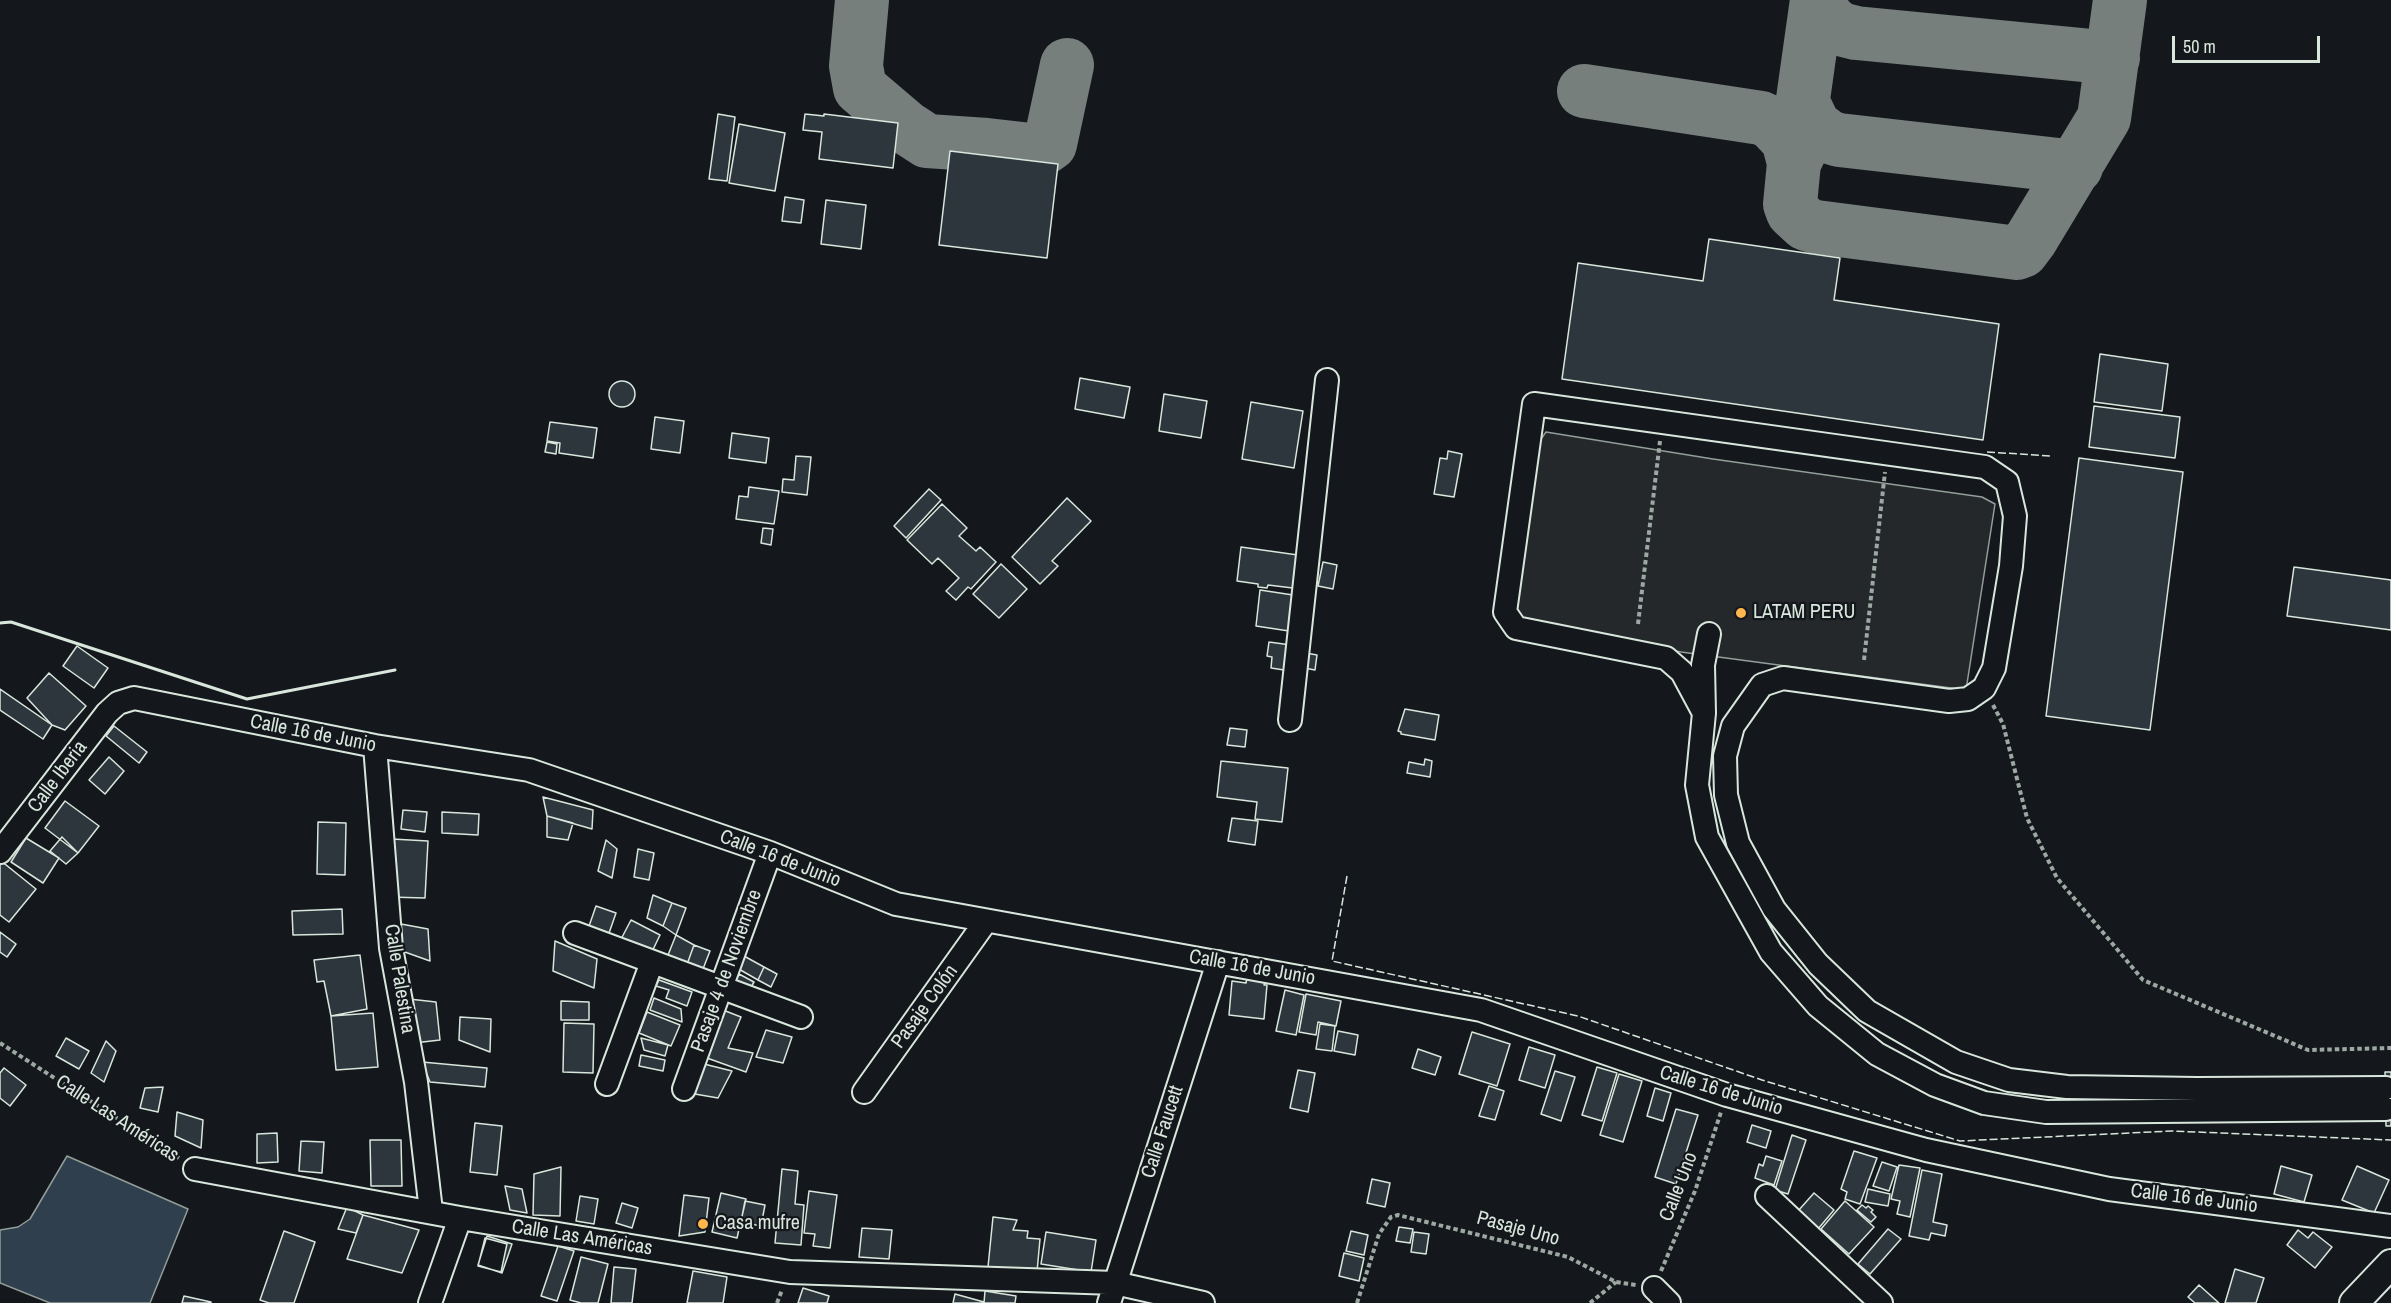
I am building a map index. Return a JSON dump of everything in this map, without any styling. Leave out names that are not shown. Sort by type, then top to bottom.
[{"type":"main road","points":[[2354,1303],[2391,1264]]},
{"type":"street","points":[[1290,720],[1327,380]]},
{"type":"street","points":[[1704,713],[1682,672],[1666,658],[1516,628],[1505,612],[1534,404],[1985,467],[2007,482],[2015,516],[2011,566],[1994,668],[1984,688],[1968,699],[1949,701],[1783,678],[1762,685],[1733,726],[1725,756],[1726,785],[1738,843],[1774,909],[1818,964],[1867,1011],[1956,1062],[2009,1080],[2067,1087],[2197,1089],[2386,1099],[2046,1112],[1984,1102],[1935,1085],[1877,1054],[1818,1006],[1771,952],[1707,837],[1697,785],[1704,713],[1704,665],[1708,634]]},
{"type":"street","name":"Calle 16 de Junio","points":[[118,703],[134,698],[375,746],[529,770],[770,853],[896,904],[1481,1010],[1727,1095],[1926,1150],[2109,1189],[2391,1226]]},
{"type":"street","name":"Calle Iberia","points":[[0,852],[107,713],[118,703]]},
{"type":"street","name":"Calle Palestina","points":[[375,746],[391,948],[416,1082],[431,1211]]},
{"type":"street","name":"Pasaje 4 de Noviembre","points":[[684,1089],[770,853]]},
{"type":"street","name":"Pasaje Colón","points":[[864,1092],[986,921]]},
{"type":"street","points":[[575,933],[801,1017]]},
{"type":"street","points":[[607,1084],[652,962]]},
{"type":"street","name":"Calle Faucett","points":[[1112,1293],[1218,962]]},
{"type":"street","name":"Calle Las Américas","points":[[195,1168],[460,1218],[790,1272],[1112,1293],[1203,1303]]},
{"type":"street","points":[[1767,1196],[1881,1303]]},
{"type":"street","points":[[430,1303],[460,1218]]},
{"type":"path","points":[[1638,624],[1662,423]]},
{"type":"path","points":[[1864,660],[1887,454]]},
{"type":"path","points":[[1984,688],[2003,724],[2027,818],[2056,878],[2143,980],[2308,1050],[2391,1048]]},
{"type":"path","name":"Calle Las Américas","points":[[0,1043],[195,1168]]},
{"type":"path","name":"Calle Uno","points":[[1661,1296],[1727,1095]]},
{"type":"path","name":"Pasaje Uno","points":[[1357,1303],[1379,1234],[1391,1217],[1398,1215],[1568,1257],[1616,1282],[1661,1296]]},
{"type":"path","points":[[1590,1303],[1616,1282]]},
{"type":"shaded area","points":[[1546,432],[1713,459],[1982,497],[1995,504],[1966,690],[1681,652],[1522,623],[1511,604],[1536,446]]},
{"type":"water","points":[[67,1156],[188,1209],[150,1303],[50,1303],[0,1283],[0,1230],[18,1227],[30,1219]]},
{"type":"building","points":[[718,114],[735,117],[727,181],[709,179]]},
{"type":"building","points":[[805,114],[824,116],[824,114],[898,123],[893,168],[819,159],[822,132],[803,130]]},
{"type":"building","points":[[739,124],[785,133],[775,191],[729,183]]},
{"type":"building","points":[[950,151],[1058,164],[1047,258],[939,245]]},
{"type":"building","points":[[785,197],[804,200],[801,223],[782,221]]},
{"type":"building","points":[[826,200],[866,205],[861,249],[821,244]]},
{"type":"building","points":[[1709,239],[1840,258],[1834,300],[1999,324],[1983,440],[1562,379],[1578,263],[1703,281]]},
{"type":"building","points":[[2100,354],[2168,364],[2162,411],[2094,402]]},
{"type":"building","points":[[1080,378],[1130,387],[1124,418],[1075,409]]},
{"type":"building","points":[[622,381],[631,385],[635,394],[631,403],[622,407],[613,403],[609,394],[613,385]]},
{"type":"building","points":[[1164,394],[1207,401],[1201,438],[1159,431]]},
{"type":"building","points":[[1251,402],[1303,411],[1294,468],[1242,459]]},
{"type":"building","points":[[2094,406],[2180,417],[2175,458],[2089,447]]},
{"type":"building","points":[[655,417],[684,421],[680,453],[651,449]]},
{"type":"building","points":[[550,422],[597,428],[593,458],[559,453],[560,443],[547,441]]},
{"type":"building","points":[[732,433],[769,438],[766,463],[729,458]]},
{"type":"building","points":[[547,442],[557,444],[556,454],[545,452]]},
{"type":"building","points":[[1448,451],[1462,454],[1454,497],[1434,494],[1440,458],[1447,459]]},
{"type":"building","points":[[796,456],[811,457],[807,495],[782,492],[783,479],[794,480]]},
{"type":"building","points":[[2079,458],[2183,472],[2150,730],[2046,716]]},
{"type":"building","points":[[749,487],[779,491],[774,524],[736,519],[739,496],[748,497]]},
{"type":"building","points":[[929,489],[941,500],[906,538],[894,526]]},
{"type":"building","points":[[1067,498],[1091,521],[1052,561],[1058,566],[1040,584],[1012,557]]},
{"type":"building","points":[[942,504],[967,528],[959,536],[976,551],[980,547],[996,562],[971,589],[968,587],[956,600],[946,591],[959,578],[938,558],[932,564],[907,540]]},
{"type":"building","points":[[763,528],[773,529],[771,545],[761,543]]},
{"type":"building","points":[[1241,547],[1305,556],[1301,589],[1268,585],[1267,588],[1258,587],[1258,584],[1237,581]]},
{"type":"building","points":[[1323,562],[1337,565],[1333,589],[1318,586]]},
{"type":"building","points":[[1001,564],[1027,589],[999,618],[973,594]]},
{"type":"building","points":[[2294,567],[2391,580],[2391,630],[2287,616]]},
{"type":"building","points":[[1260,590],[1293,595],[1289,631],[1256,626]]},
{"type":"building","points":[[1269,642],[1291,645],[1289,659],[1285,658],[1284,670],[1271,668],[1272,657],[1267,656]]},
{"type":"building","points":[[77,646],[108,668],[94,688],[63,666]]},
{"type":"building","points":[[1306,653],[1317,655],[1315,670],[1304,668]]},
{"type":"building","points":[[49,673],[86,706],[65,730],[52,725],[27,698]]},
{"type":"building","points":[[0,689],[52,725],[43,739],[0,710]]},
{"type":"building","points":[[1405,709],[1439,715],[1435,740],[1401,734],[1398,731]]},
{"type":"building","points":[[114,726],[147,752],[139,763],[106,736]]},
{"type":"building","points":[[1230,728],[1247,730],[1245,747],[1227,745]]},
{"type":"building","points":[[109,757],[124,771],[105,794],[89,780]]},
{"type":"building","points":[[1425,759],[1432,761],[1430,777],[1407,773],[1409,762],[1424,765]]},
{"type":"building","points":[[1221,761],[1288,768],[1282,822],[1255,819],[1257,802],[1217,797]]},
{"type":"building","points":[[543,797],[593,810],[592,829],[547,816]]},
{"type":"building","points":[[65,801],[99,826],[78,853],[45,828]]},
{"type":"building","points":[[403,810],[427,812],[425,832],[401,829]]},
{"type":"building","points":[[442,812],[479,814],[478,835],[442,833]]},
{"type":"building","points":[[547,816],[573,823],[568,840],[547,837]]},
{"type":"building","points":[[1232,818],[1258,821],[1255,845],[1228,841]]},
{"type":"building","points":[[318,822],[346,823],[345,875],[317,874]]},
{"type":"building","points":[[62,837],[78,853],[66,864],[50,851]]},
{"type":"building","points":[[26,838],[59,858],[43,883],[11,862]]},
{"type":"building","points":[[392,839],[428,841],[425,898],[389,897]]},
{"type":"building","points":[[606,840],[617,849],[612,878],[598,871]]},
{"type":"building","points":[[638,849],[654,853],[649,880],[634,877]]},
{"type":"building","points":[[0,860],[36,889],[9,922],[0,915]]},
{"type":"building","points":[[653,895],[672,903],[663,926],[647,918]]},
{"type":"building","points":[[672,903],[686,908],[676,935],[663,926]]},
{"type":"building","points":[[596,906],[616,913],[608,936],[588,929]]},
{"type":"building","points":[[342,909],[343,934],[293,935],[292,911]]},
{"type":"building","points":[[631,920],[660,935],[649,958],[619,943]]},
{"type":"building","points":[[401,924],[428,929],[430,961],[402,951]]},
{"type":"building","points":[[0,932],[16,944],[7,957],[0,952]]},
{"type":"building","points":[[676,935],[694,945],[685,970],[666,960]]},
{"type":"building","points":[[555,941],[597,959],[594,988],[553,971]]},
{"type":"building","points":[[694,945],[710,951],[701,974],[685,970]]},
{"type":"building","points":[[360,955],[367,1009],[331,1016],[324,981],[317,982],[314,960]]},
{"type":"building","points":[[744,956],[764,967],[758,980],[737,968]]},
{"type":"building","points":[[764,967],[777,974],[771,987],[758,980]]},
{"type":"building","points":[[739,974],[754,982],[747,994],[733,986]]},
{"type":"building","points":[[1247,978],[1265,979],[1264,985],[1267,985],[1264,1019],[1229,1015],[1232,981],[1246,983]]},
{"type":"building","points":[[659,980],[692,992],[687,1006],[666,998],[669,990],[656,986]]},
{"type":"building","points":[[1285,990],[1304,995],[1296,1035],[1276,1031]]},
{"type":"building","points":[[1306,994],[1341,1001],[1336,1026],[1318,1022],[1316,1035],[1299,1032]]},
{"type":"building","points":[[654,998],[681,1009],[682,1022],[650,1010]]},
{"type":"building","points":[[409,999],[436,1002],[440,1040],[414,1043]]},
{"type":"building","points":[[561,1001],[589,1002],[589,1020],[561,1020]]},
{"type":"building","points":[[723,1010],[741,1017],[728,1048],[753,1053],[746,1072],[707,1058]]},
{"type":"building","points":[[647,1012],[680,1025],[671,1046],[639,1033]]},
{"type":"building","points":[[373,1013],[378,1067],[336,1070],[331,1016]]},
{"type":"building","points":[[460,1017],[491,1019],[490,1052],[459,1040]]},
{"type":"building","points":[[564,1023],[594,1024],[593,1073],[563,1072]]},
{"type":"building","points":[[1320,1024],[1335,1026],[1332,1051],[1316,1049]]},
{"type":"building","points":[[766,1030],[792,1037],[783,1063],[756,1057]]},
{"type":"building","points":[[1338,1031],[1358,1035],[1355,1055],[1334,1051]]},
{"type":"building","points":[[1472,1032],[1510,1044],[1497,1086],[1459,1074]]},
{"type":"building","points":[[66,1038],[89,1051],[79,1069],[56,1056]]},
{"type":"building","points":[[641,1038],[668,1045],[665,1056],[644,1050]]},
{"type":"building","points":[[106,1041],[116,1051],[104,1082],[91,1073]]},
{"type":"building","points":[[1529,1047],[1555,1055],[1545,1088],[1519,1080]]},
{"type":"building","points":[[1418,1049],[1441,1057],[1435,1075],[1412,1068]]},
{"type":"building","points":[[641,1055],[665,1060],[663,1071],[639,1066]]},
{"type":"building","points":[[422,1062],[487,1068],[485,1087],[430,1082]]},
{"type":"building","points":[[704,1064],[732,1071],[718,1098],[689,1093]]},
{"type":"building","points":[[1597,1067],[1617,1073],[1602,1121],[1582,1115]]},
{"type":"building","points":[[4,1068],[26,1085],[10,1106],[0,1098],[0,1073]]},
{"type":"building","points":[[1298,1070],[1315,1073],[1308,1112],[1290,1108]]},
{"type":"building","points":[[1555,1071],[1575,1077],[1561,1121],[1541,1114]]},
{"type":"building","points":[[2385,1072],[2391,1072],[2391,1126],[2386,1126]]},
{"type":"building","points":[[1619,1074],[1642,1081],[1623,1142],[1600,1135]]},
{"type":"building","points":[[1489,1086],[1504,1091],[1495,1120],[1479,1116]]},
{"type":"building","points":[[163,1087],[158,1112],[140,1108],[145,1088]]},
{"type":"building","points":[[1655,1088],[1671,1093],[1663,1121],[1647,1116]]},
{"type":"building","points":[[1676,1109],[1698,1115],[1676,1184],[1655,1177]]},
{"type":"building","points":[[177,1112],[203,1120],[201,1148],[175,1136]]},
{"type":"building","points":[[475,1123],[502,1126],[497,1175],[470,1172]]},
{"type":"building","points":[[1752,1125],[1771,1131],[1766,1148],[1747,1142]]},
{"type":"building","points":[[277,1133],[278,1162],[257,1163],[257,1134]]},
{"type":"building","points":[[1792,1135],[1806,1140],[1788,1194],[1775,1190]]},
{"type":"building","points":[[370,1140],[401,1140],[402,1186],[371,1186]]},
{"type":"building","points":[[301,1141],[324,1142],[322,1173],[299,1171]]},
{"type":"building","points":[[1854,1151],[1877,1158],[1860,1204],[1845,1199],[1847,1192],[1841,1189]]},
{"type":"building","points":[[1766,1156],[1782,1161],[1774,1185],[1755,1178],[1759,1164],[1763,1166]]},
{"type":"building","points":[[1882,1162],[1897,1167],[1889,1191],[1873,1186]]},
{"type":"building","points":[[1899,1165],[1920,1168],[1910,1217],[1897,1214],[1900,1201],[1891,1199]]},
{"type":"building","points":[[2281,1166],[2312,1175],[2304,1202],[2274,1194]]},
{"type":"building","points":[[2357,1166],[2389,1180],[2374,1213],[2342,1200]]},
{"type":"building","points":[[561,1167],[560,1216],[533,1215],[534,1174]]},
{"type":"building","points":[[782,1169],[798,1171],[795,1204],[804,1205],[801,1245],[775,1243]]},
{"type":"building","points":[[1922,1170],[1942,1174],[1933,1222],[1947,1225],[1945,1236],[1931,1233],[1929,1240],[1909,1236]]},
{"type":"building","points":[[1372,1179],[1390,1183],[1385,1207],[1367,1203]]},
{"type":"building","points":[[505,1186],[522,1189],[527,1213],[510,1210]]},
{"type":"building","points":[[1868,1189],[1890,1194],[1888,1206],[1865,1202]]},
{"type":"building","points":[[809,1191],[837,1195],[830,1248],[813,1246],[815,1234],[804,1233]]},
{"type":"building","points":[[721,1193],[746,1199],[737,1238],[712,1232]]},
{"type":"building","points":[[1814,1193],[1834,1210],[1818,1229],[1798,1211]]},
{"type":"building","points":[[684,1195],[709,1198],[705,1232],[679,1236]]},
{"type":"building","points":[[580,1196],[598,1199],[594,1224],[576,1221]]},
{"type":"building","points":[[745,1201],[765,1205],[761,1226],[741,1222]]},
{"type":"building","points":[[1845,1201],[1874,1227],[1849,1254],[1821,1229]]},
{"type":"building","points":[[622,1203],[638,1208],[632,1228],[616,1223]]},
{"type":"building","points":[[1862,1205],[1873,1210],[1871,1212],[1876,1217],[1871,1222],[1857,1210]]},
{"type":"building","points":[[347,1207],[363,1215],[356,1233],[338,1229]]},
{"type":"building","points":[[363,1215],[419,1230],[402,1273],[347,1259]]},
{"type":"building","points":[[993,1217],[1017,1220],[1013,1230],[1028,1231],[1027,1238],[1040,1239],[1037,1272],[988,1267]]},
{"type":"building","points":[[1399,1227],[1413,1229],[1410,1243],[1396,1241]]},
{"type":"building","points":[[862,1228],[892,1230],[889,1259],[859,1257]]},
{"type":"building","points":[[1888,1229],[1901,1239],[1870,1274],[1858,1264]]},
{"type":"building","points":[[2298,1230],[2308,1238],[2313,1232],[2332,1247],[2315,1268],[2287,1245]]},
{"type":"building","points":[[284,1231],[315,1242],[294,1303],[269,1303],[260,1300]]},
{"type":"building","points":[[1351,1231],[1368,1235],[1364,1255],[1346,1251]]},
{"type":"building","points":[[1046,1232],[1096,1240],[1091,1272],[1041,1264]]},
{"type":"building","points":[[1414,1232],[1429,1234],[1426,1254],[1411,1252]]},
{"type":"building","points":[[487,1236],[512,1244],[502,1273],[478,1265]]},
{"type":"building","points":[[485,1238],[507,1244],[501,1272],[478,1266]]},
{"type":"building","points":[[558,1246],[574,1251],[557,1301],[541,1296]]},
{"type":"building","points":[[1344,1253],[1364,1258],[1359,1281],[1339,1276]]},
{"type":"building","points":[[581,1257],[608,1264],[598,1303],[581,1303],[570,1300]]},
{"type":"building","points":[[614,1267],[636,1269],[632,1303],[611,1303]]},
{"type":"building","points":[[2235,1269],[2264,1278],[2256,1303],[2225,1303]]},
{"type":"building","points":[[693,1271],[727,1277],[723,1303],[687,1303]]},
{"type":"building","points":[[2199,1285],[2219,1303],[2195,1303],[2188,1297]]},
{"type":"building","points":[[803,1288],[829,1296],[827,1303],[798,1303]]},
{"type":"building","points":[[985,1291],[1016,1296],[1015,1303],[984,1303]]},
{"type":"building","points":[[955,1294],[984,1302],[953,1303]]},
{"type":"building","points":[[184,1296],[211,1302],[211,1303],[182,1303]]},
{"type":"taxiway","points":[[862,0],[856,66],[860,88],[907,128],[927,141],[1040,151],[1050,144],[1067,65]]},
{"type":"taxiway","points":[[1817,0],[1794,163],[1790,204],[1793,212],[1806,224],[1816,227],[2017,253],[2022,251],[2031,239],[2104,118],[2120,0]]},
{"type":"taxiway","points":[[1819,0],[1823,12],[1830,21],[1840,29],[1856,33],[2113,58]]},
{"type":"taxiway","points":[[1584,91],[1761,118],[1772,123],[1788,140],[1794,163],[1801,148]]},
{"type":"taxiway","points":[[1803,103],[1814,126],[1829,137],[1839,140],[2076,167]]},
{"type":"fence","points":[[1987,452],[2051,456]]},
{"type":"fence","points":[[1347,876],[1332,961],[1578,1016],[1762,1080],[1960,1141],[2172,1131],[2391,1140]]},
{"type":"wall","points":[[0,623],[11,622],[247,699],[395,670]]},
{"type":"place","name":"LATAM PERU","points":[[1741,613]]},
{"type":"place","name":"Casa mufre","points":[[703,1224]]}]
